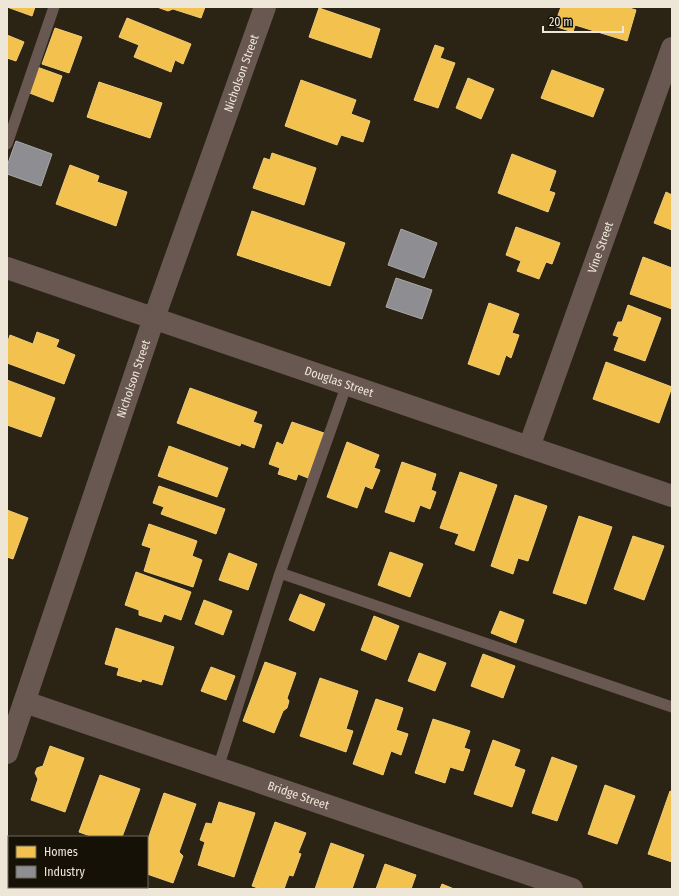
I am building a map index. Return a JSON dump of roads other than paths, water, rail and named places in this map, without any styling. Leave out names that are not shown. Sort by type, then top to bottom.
[{"type":"street","name":"Nicholson Street","points":[[7,753],[154,318],[265,7]]},
{"type":"street","name":"Vine Street","points":[[529,447],[672,48]]},
{"type":"street","name":"Douglas Street","points":[[7,268],[672,496]]},
{"type":"street","name":"Bridge Street","points":[[25,702],[572,889]]},
{"type":"lane","points":[[7,144],[54,7]]},
{"type":"lane","points":[[218,768],[280,573],[347,384]]},
{"type":"lane","points":[[280,573],[672,707]]}]
